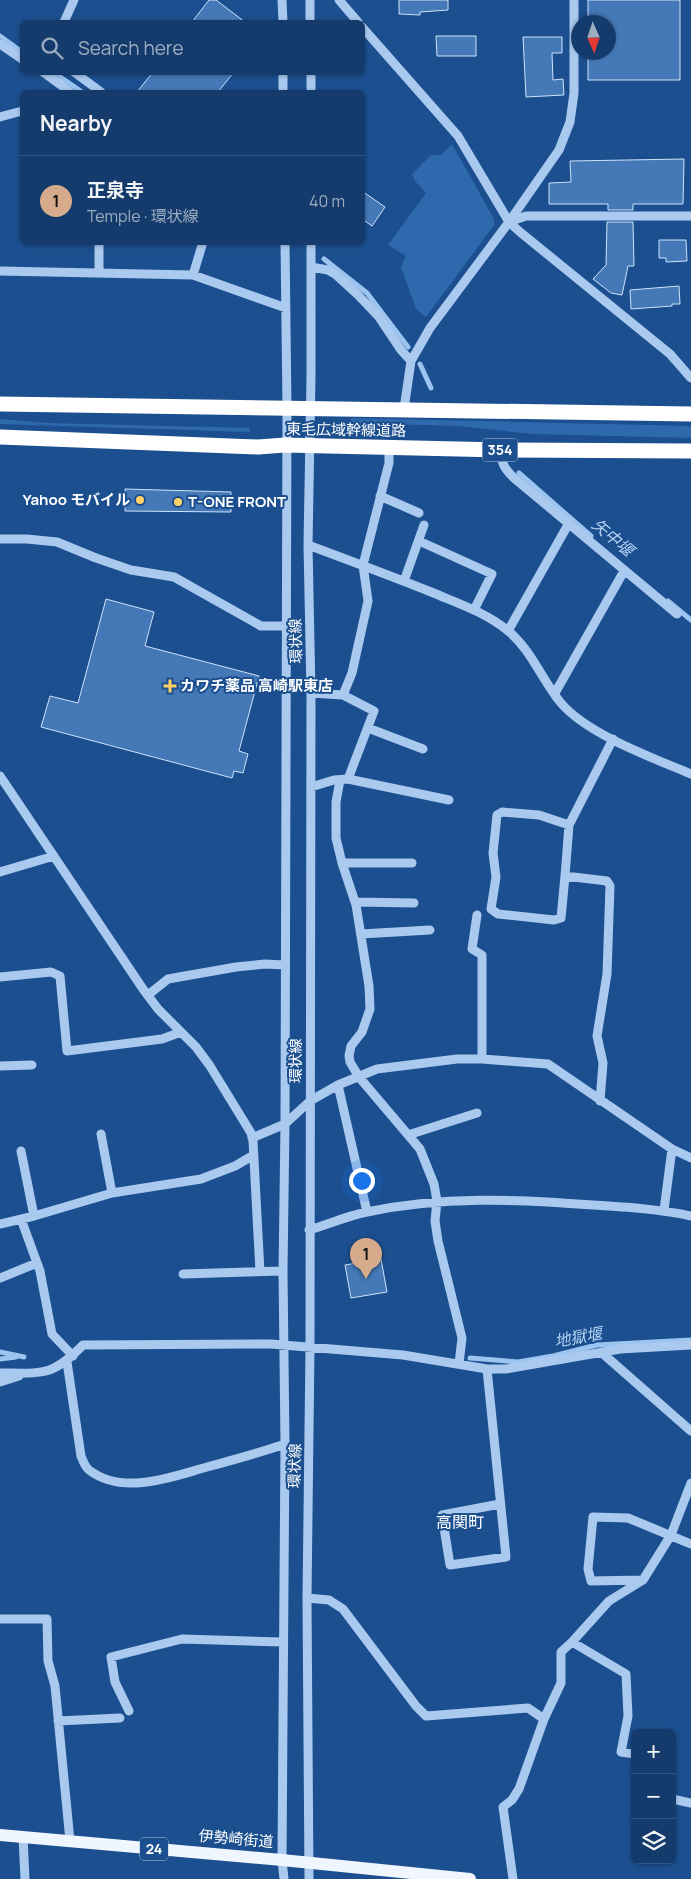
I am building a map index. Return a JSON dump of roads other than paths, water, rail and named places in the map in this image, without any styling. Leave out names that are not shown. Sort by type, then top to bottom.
[{"type":"highway","name":"東毛広域幹線道路","points":[[0,404],[691,414]]},
{"type":"highway","name":"東毛広域幹線道路","points":[[0,437],[258,447],[691,451]]},
{"type":"main road","name":"伊勢崎街道","points":[[0,1835],[470,1879]]},
{"type":"street","points":[[65,20],[74,0]]},
{"type":"street","points":[[282,0],[283,20]]},
{"type":"street","points":[[310,0],[310,20]]},
{"type":"street","points":[[338,0],[356,20]]},
{"type":"street","points":[[404,409],[411,361],[430,328],[509,222],[558,150],[570,122],[574,93],[574,0]]},
{"type":"street","points":[[365,30],[458,136],[509,222],[670,354],[691,378]]},
{"type":"street","points":[[0,44],[20,58]]},
{"type":"street","points":[[46,75],[67,90]]},
{"type":"street","points":[[78,75],[98,90]]},
{"type":"street","points":[[283,75],[283,90]]},
{"type":"street","points":[[310,75],[311,90]]},
{"type":"street","points":[[0,118],[20,112]]},
{"type":"street","points":[[509,222],[526,216],[691,216]]},
{"type":"street","points":[[99,245],[99,272]]},
{"type":"street","points":[[193,274],[202,245]]},
{"type":"street","name":"環状線","points":[[284,1879],[282,1860],[285,1444],[283,1271],[286,626],[285,245]]},
{"type":"street","name":"環状線","points":[[309,1879],[307,1598],[310,1347],[311,693],[308,545],[311,245]]},
{"type":"street","points":[[311,267],[328,270],[335,274],[358,295],[379,317],[401,350],[411,361]]},
{"type":"street","points":[[0,271],[193,274],[286,308]]},
{"type":"street","points":[[343,694],[352,673],[368,601],[363,566],[389,463],[389,448]]},
{"type":"street","points":[[502,450],[501,460],[504,467],[514,478],[677,614]]},
{"type":"street","points":[[380,496],[420,514]]},
{"type":"street","points":[[508,631],[570,523]]},
{"type":"street","points":[[404,581],[424,525]]},
{"type":"street","points":[[0,539],[58,542],[131,570],[174,578],[261,626],[286,626]]},
{"type":"street","points":[[419,542],[492,574],[474,610]]},
{"type":"street","points":[[308,545],[474,610],[508,631],[520,643],[562,704],[586,724],[613,739],[691,774]]},
{"type":"street","points":[[555,693],[624,571]]},
{"type":"street","points":[[311,693],[343,694],[374,711],[336,802],[336,838],[342,863],[356,902],[369,986],[370,1009],[362,1032],[351,1046],[349,1056],[350,1062],[359,1076],[420,1149],[434,1184],[436,1201],[435,1221],[438,1241],[462,1338],[459,1364]]},
{"type":"street","points":[[368,728],[423,749]]},
{"type":"street","points":[[569,825],[539,815],[502,812],[497,815],[494,852],[496,877],[491,908],[498,914],[554,920],[561,918],[569,825],[613,739]]},
{"type":"street","points":[[0,776],[148,996],[196,1047],[251,1132],[254,1155],[260,1272]]},
{"type":"street","points":[[310,787],[344,779],[449,800]]},
{"type":"street","points":[[0,872],[54,856]]},
{"type":"street","points":[[342,863],[412,863]]},
{"type":"street","points":[[565,876],[607,881],[610,886],[607,974],[597,1036],[603,1064],[600,1101]]},
{"type":"street","points":[[356,902],[414,903]]},
{"type":"street","points":[[477,915],[472,949],[482,955],[482,1059]]},
{"type":"street","points":[[361,934],[430,930]]},
{"type":"street","points":[[148,996],[168,979],[236,967],[265,964],[285,965]]},
{"type":"street","points":[[0,977],[51,972],[60,976],[67,1050],[162,1039],[181,1032]]},
{"type":"street","points":[[252,1138],[285,1124],[310,1102],[338,1085],[377,1069],[457,1059],[482,1059],[548,1064],[672,1149],[691,1158]]},
{"type":"street","points":[[0,1066],[32,1065]]},
{"type":"street","points":[[338,1085],[367,1212]]},
{"type":"street","points":[[408,1136],[477,1113]]},
{"type":"street","points":[[101,1134],[112,1193]]},
{"type":"street","points":[[664,1210],[672,1149]]},
{"type":"street","points":[[21,1151],[34,1216]]},
{"type":"street","points":[[0,1224],[112,1193],[201,1179],[235,1166],[254,1155]]},
{"type":"street","points":[[309,1230],[345,1217],[436,1201],[534,1200],[664,1210],[691,1216]]},
{"type":"street","points":[[21,1219],[37,1263],[52,1334],[70,1359],[81,1456],[87,1469],[109,1480],[151,1482],[285,1444]]},
{"type":"street","points":[[0,1278],[37,1263]]},
{"type":"street","points":[[183,1274],[283,1271]]},
{"type":"street","points":[[0,1373],[51,1371],[70,1359],[83,1345],[284,1345],[403,1354],[487,1369],[524,1367],[620,1348],[691,1345]]},
{"type":"street","points":[[602,1352],[691,1431]]},
{"type":"street","points":[[487,1369],[506,1557],[450,1565],[442,1515],[500,1504]]},
{"type":"street","points":[[0,1382],[27,1373]]},
{"type":"street","points":[[513,1879],[503,1807],[512,1800],[519,1789],[544,1719],[561,1683],[561,1652],[609,1602],[642,1580],[671,1535],[691,1483]]},
{"type":"street","points":[[642,1580],[591,1581],[588,1569],[593,1517],[628,1518],[691,1544]]},
{"type":"street","points":[[307,1598],[329,1600],[343,1609],[416,1706],[426,1716],[528,1708],[544,1719]]},
{"type":"street","points":[[0,1619],[47,1619],[48,1661],[55,1686],[70,1841]]},
{"type":"street","points":[[129,1711],[115,1682],[111,1657],[182,1639],[283,1642]]},
{"type":"street","points":[[572,1642],[626,1674],[628,1716],[621,1752],[631,1753]]},
{"type":"street","points":[[58,1721],[120,1718]]},
{"type":"street","points":[[676,1800],[691,1803]]},
{"type":"street","points":[[23,1838],[25,1879]]},
{"type":"waterway","name":"矢中堰","points":[[0,36],[20,51]]},
{"type":"waterway","name":"矢中堰","points":[[57,75],[79,90]]},
{"type":"waterway","name":"矢中堰","points":[[324,259],[367,293],[408,347]]},
{"type":"waterway","name":"矢中堰","points":[[420,364],[431,388]]},
{"type":"waterway","name":"矢中堰","points":[[519,473],[591,536]]},
{"type":"waterway","name":"矢中堰","points":[[668,601],[691,620]]},
{"type":"waterway","name":"地獄堰","points":[[470,1358],[518,1362],[597,1345],[691,1340]]},
{"type":"waterway","name":"地獄堰","points":[[0,1352],[24,1357]]},
{"type":"waterway","name":"地獄堰","points":[[0,1359],[16,1357]]},
{"type":"place","name":"Yahoo モバイル","points":[[140,500]]},
{"type":"place","name":"T-ONE FRONT","points":[[178,502]]},
{"type":"place","name":"カワチ薬品 高崎駅東店","points":[[170,686]]},
{"type":"place","name":"正泉寺","points":[[366,1279]]},
{"type":"district","name":"高関町","points":[[460,1522]]}]
